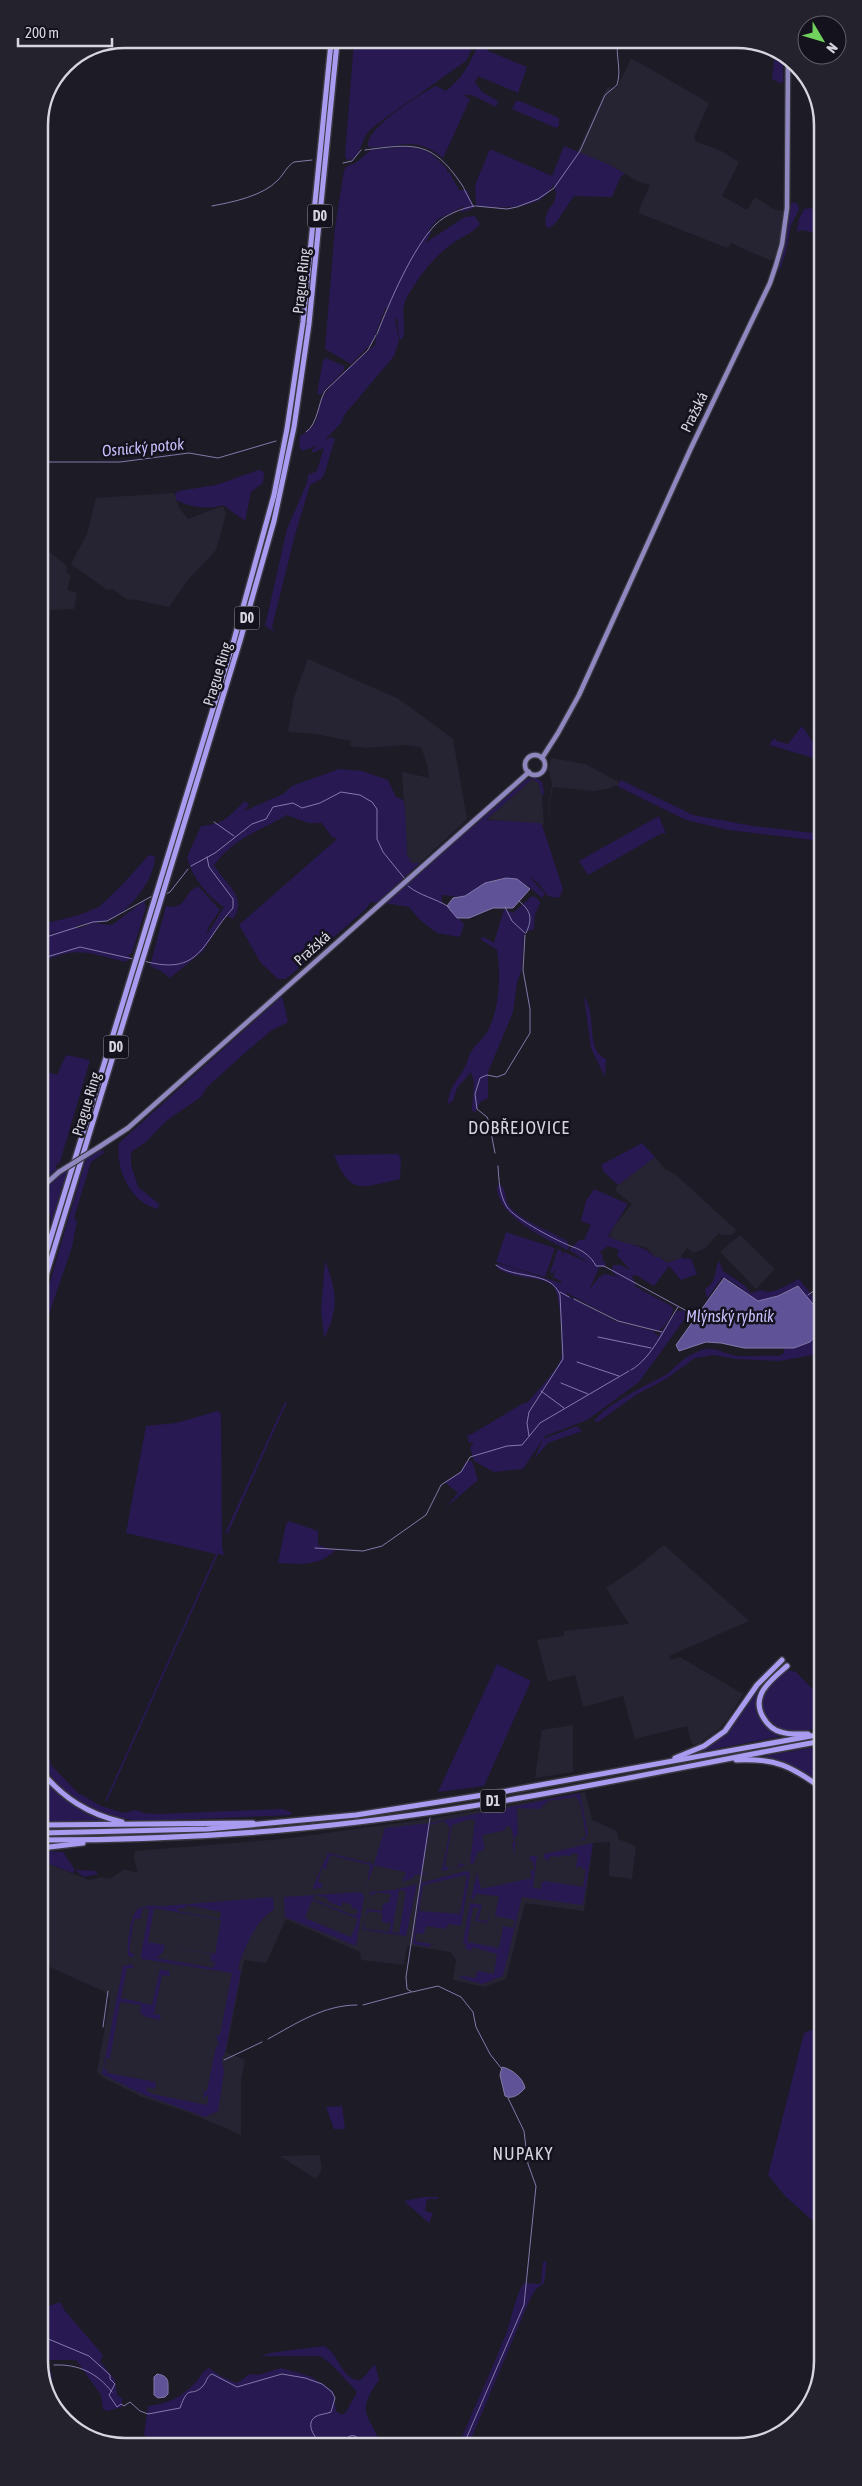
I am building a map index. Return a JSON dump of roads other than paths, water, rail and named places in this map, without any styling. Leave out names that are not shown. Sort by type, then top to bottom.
[{"type":"highway","name":"Prague Ring","points":[[173,852],[248,594],[287,430],[303,322],[330,48]]},
{"type":"highway","name":"Prague Ring","points":[[48,1268],[138,966],[254,596],[286,466],[294,427],[309,324],[337,48]]},
{"type":"highway","name":"Prague Ring","points":[[48,1248],[138,966]]},
{"type":"highway","points":[[665,1762],[704,1746],[725,1731],[757,1686],[782,1660]]},
{"type":"highway","points":[[787,1666],[762,1690],[760,1711],[767,1723],[779,1732],[814,1734]]},
{"type":"highway","name":"D1","points":[[48,1833],[147,1832],[271,1824],[427,1804],[814,1735]]},
{"type":"highway","name":"D1","points":[[48,1840],[229,1834],[359,1822],[458,1807],[814,1742]]},
{"type":"highway","points":[[717,1760],[760,1759],[777,1762],[799,1772],[814,1783]]},
{"type":"highway","points":[[48,1776],[56,1788]]},
{"type":"highway","points":[[48,1779],[74,1803],[92,1812],[116,1820],[140,1824]]},
{"type":"highway","points":[[48,1825],[236,1822],[271,1824]]},
{"type":"highway","points":[[48,1847],[103,1839]]},
{"type":"main road","name":"Pražská","points":[[542,758],[579,695],[691,448],[770,283],[782,244],[787,208],[788,67]]},
{"type":"main road","name":"Pražská","points":[[534,755],[542,758],[545,764],[542,772],[536,775],[528,772],[525,765],[528,758],[534,755]]},
{"type":"main road","name":"Pražská","points":[[48,1182],[59,1172],[128,1128],[528,772]]},
{"type":"water","points":[[506,878],[517,879],[530,889],[513,908],[493,908],[469,918],[457,918],[447,906],[453,898],[465,896],[485,883]]},
{"type":"water","name":"Mlýnský rybník","points":[[724,1278],[758,1301],[778,1296],[798,1286],[814,1305],[814,1337],[810,1342],[794,1348],[744,1348],[706,1342],[679,1351],[676,1345]]},
{"type":"water","points":[[502,2067],[516,2074],[524,2084],[525,2088],[516,2096],[505,2096],[500,2075]]},
{"type":"water","points":[[157,2374],[164,2376],[167,2380],[168,2394],[165,2397],[158,2398],[154,2395],[154,2377]]},
{"type":"waterway","name":"Osnický potok","points":[[476,206],[507,209],[517,207],[538,199],[554,188],[580,151],[605,95],[617,85],[619,73],[617,48]]},
{"type":"waterway","points":[[365,150],[398,146],[422,149],[433,153],[443,161],[464,188]]},
{"type":"waterway","points":[[343,163],[352,161],[361,150]]},
{"type":"waterway","points":[[212,206],[256,194],[272,186],[294,162],[312,160]]},
{"type":"waterway","points":[[464,189],[473,206]]},
{"type":"waterway","name":"Osnický potok","points":[[377,334],[402,276],[427,234],[436,224],[449,215],[475,206]]},
{"type":"waterway","name":"Osnický potok","points":[[306,432],[313,424],[325,391],[368,350],[376,335]]},
{"type":"waterway","name":"Osnický potok","points":[[48,462],[120,462],[189,453],[218,458],[276,441]]},
{"type":"waterway","points":[[191,866],[215,853],[252,824],[266,819],[273,807],[293,803],[302,808],[320,803],[341,792],[360,795],[372,802],[377,809],[377,839],[383,852],[405,879]]},
{"type":"waterway","points":[[214,822],[234,836]]},
{"type":"waterway","points":[[144,961],[163,965],[178,964],[189,960],[206,944],[233,908],[233,899],[209,867],[207,857]]},
{"type":"waterway","points":[[166,894],[170,892],[188,869]]},
{"type":"waterway","points":[[408,886],[449,907]]},
{"type":"waterway","points":[[48,936],[93,922],[107,921],[154,895]]},
{"type":"waterway","points":[[519,901],[530,915],[530,923],[526,933]]},
{"type":"waterway","points":[[505,907],[512,921],[525,933]]},
{"type":"waterway","points":[[495,1153],[489,1122],[487,1117],[477,1109],[475,1094],[480,1078],[487,1075],[497,1077],[505,1074],[530,1033],[530,1009],[523,970],[525,935]]},
{"type":"waterway","points":[[48,957],[80,947],[133,959]]},
{"type":"waterway","points":[[498,1166],[504,1202],[519,1218],[583,1252],[592,1259],[596,1266],[604,1266],[696,1316]]},
{"type":"waterway","points":[[496,1265],[504,1270],[541,1278],[555,1287],[560,1295],[563,1359],[529,1412],[527,1423],[529,1436]]},
{"type":"waterway","points":[[808,1295],[814,1291]]},
{"type":"waterway","points":[[560,1292],[569,1297]]},
{"type":"waterway","points":[[574,1299],[618,1321],[662,1332]]},
{"type":"waterway","points":[[631,1370],[639,1365],[658,1342],[678,1307]]},
{"type":"waterway","points":[[598,1337],[651,1348]]},
{"type":"waterway","points":[[577,1362],[619,1376]]},
{"type":"waterway","points":[[315,1548],[363,1551],[382,1546],[426,1515],[441,1485],[461,1472],[470,1457],[507,1446],[522,1445],[540,1423],[629,1371]]},
{"type":"waterway","points":[[561,1383],[588,1394]]},
{"type":"waterway","points":[[541,1391],[564,1408]]},
{"type":"waterway","points":[[430,1818],[406,1977],[407,1989],[412,1992],[438,1986],[461,1997],[473,2012],[476,2027],[490,2054],[501,2068]]},
{"type":"waterway","points":[[103,2027],[108,1991]]},
{"type":"waterway","points":[[363,2005],[411,1992]]},
{"type":"waterway","points":[[268,2039],[311,2016],[333,2008],[357,2005]]},
{"type":"waterway","points":[[224,2060],[262,2042]]},
{"type":"waterway","points":[[466,2438],[524,2305],[536,2186],[528,2164],[524,2131],[508,2098]]},
{"type":"waterway","points":[[48,2339],[89,2356],[110,2375],[110,2379],[115,2384],[109,2395],[117,2407],[121,2404],[124,2406],[130,2402],[140,2411],[148,2414],[180,2408],[188,2393],[202,2387],[212,2374],[237,2387],[282,2374],[305,2378],[322,2384],[332,2392],[335,2398],[331,2412],[319,2415],[312,2420],[311,2428],[316,2438]]},
{"type":"waterway","points":[[54,2365],[72,2366],[87,2371],[106,2385],[112,2392]]},
{"type":"waterway","points":[[347,2438],[352,2435],[358,2438]]},
{"type":"district","name":"DOBŘEJOVICE","points":[[519,1127]]},
{"type":"district","name":"NUPAKY","points":[[523,2153]]}]
